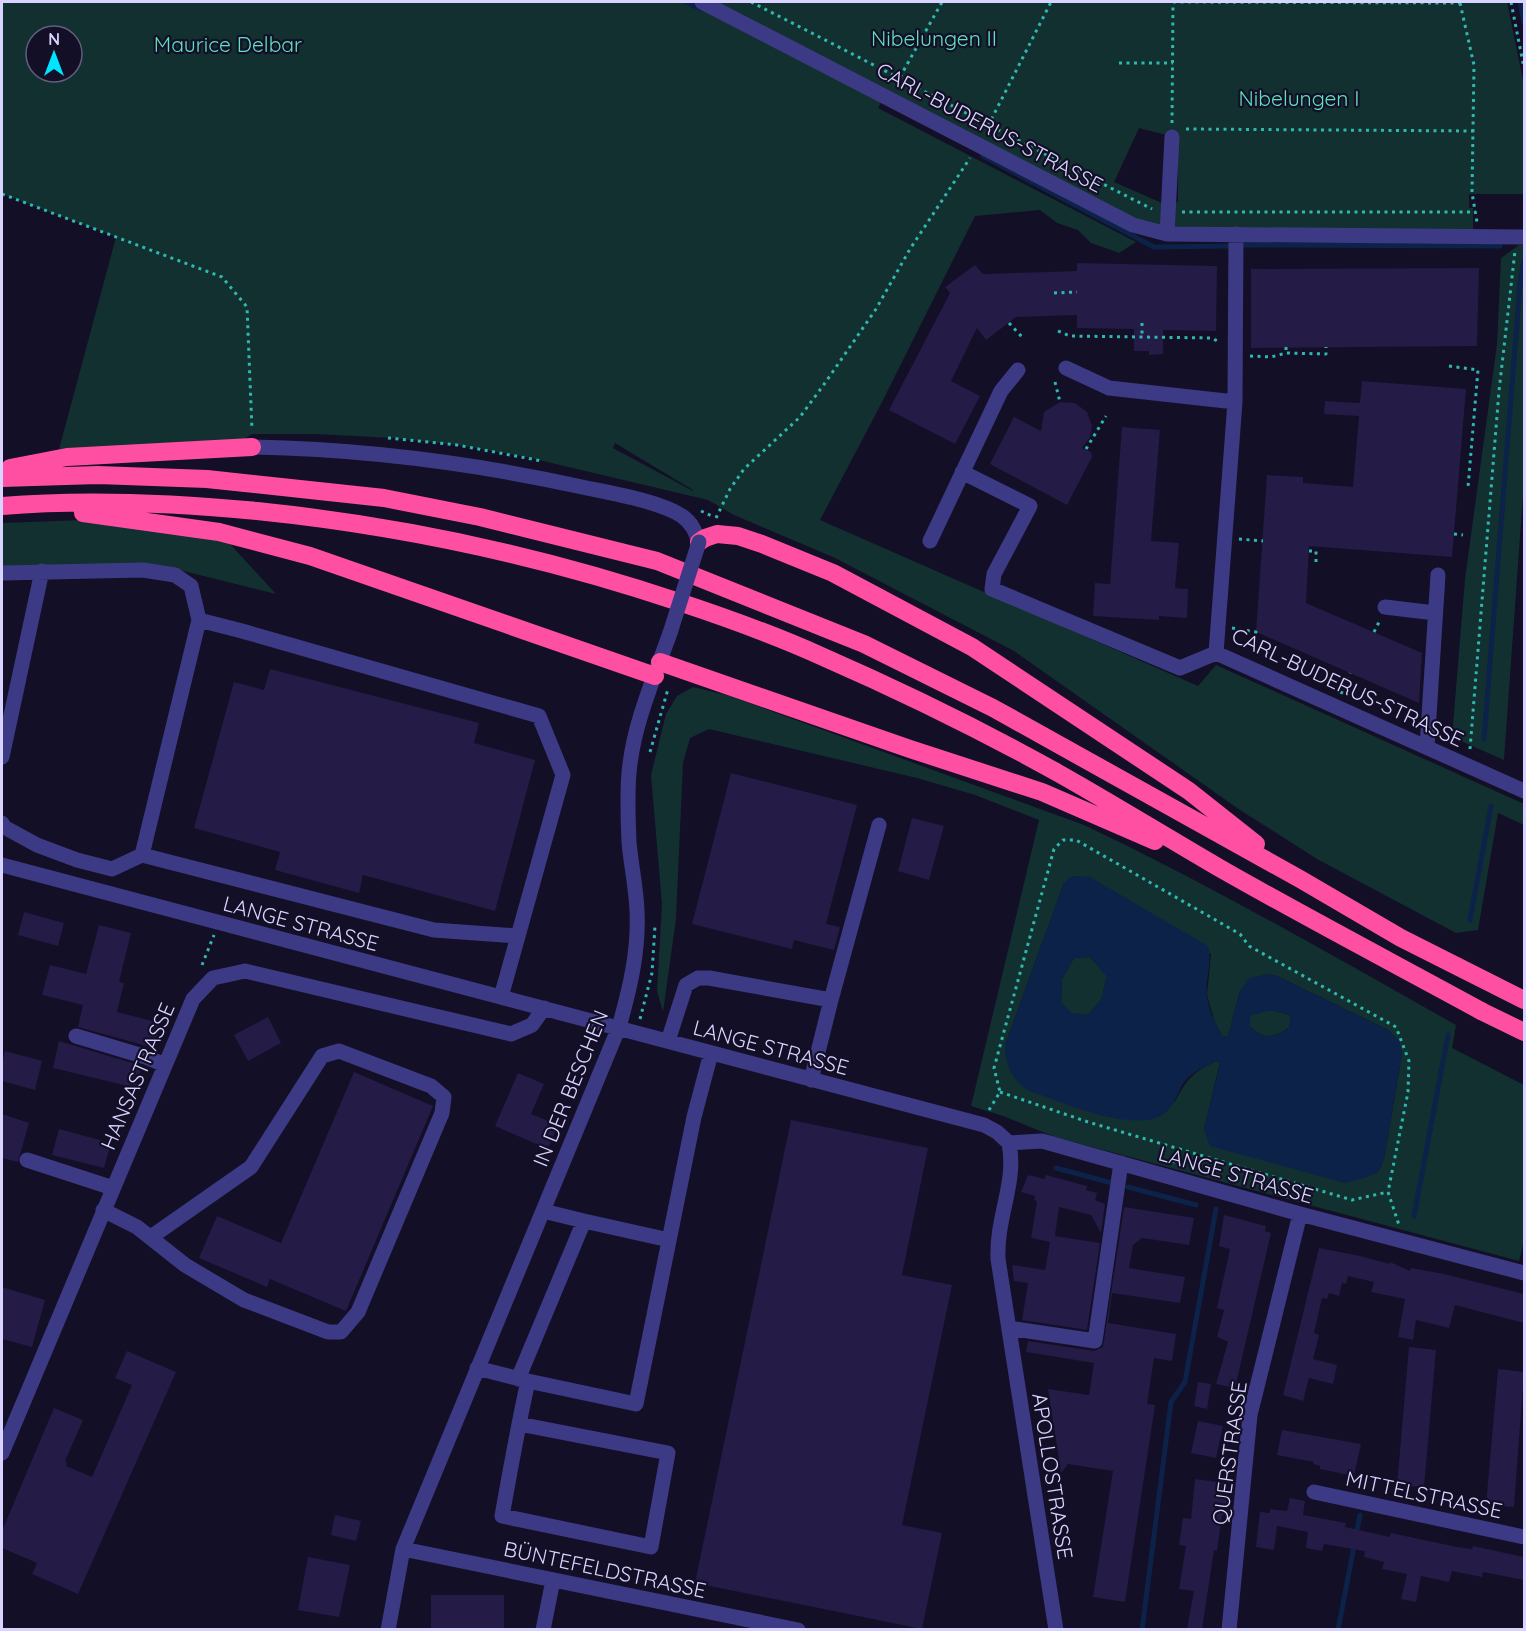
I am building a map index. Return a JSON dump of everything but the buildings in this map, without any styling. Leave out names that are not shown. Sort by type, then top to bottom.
[{"type":"highway","points":[[2,469],[67,457],[252,447]]},
{"type":"highway","points":[[2,478],[98,475],[207,479],[374,497],[480,517],[657,561],[864,644],[993,708],[1300,879],[1401,939],[1524,1000]]},
{"type":"highway","points":[[9,505],[64,503],[187,505],[319,517],[386,527],[544,560],[737,622],[880,682],[982,733],[1056,772],[1227,872],[1473,1007],[1524,1032]]},
{"type":"highway","points":[[9,505],[219,532],[310,556],[1042,792],[1227,872]]},
{"type":"highway","points":[[699,542],[717,534],[738,536],[762,544],[833,573],[972,647],[1188,791],[1300,879]]},
{"type":"street","name":"CARL-BUDERUS-STRASSE","points":[[702,2],[1133,225],[1167,234],[1520,237]]},
{"type":"street","points":[[1167,234],[1172,133]]},
{"type":"street","name":"CARL-BUDERUS-STRASSE","points":[[1236,234],[1235,402],[1216,653],[1524,790]]},
{"type":"street","points":[[1066,368],[1109,388],[1235,402]]},
{"type":"street","points":[[930,541],[1001,391],[1018,370]]},
{"type":"street","points":[[252,447],[322,448],[413,458],[520,474],[596,490],[672,511],[684,517],[694,528],[699,542]]},
{"type":"street","points":[[962,472],[1029,506],[994,574],[992,589],[1180,668],[1216,653]]},
{"type":"street","name":"IN DER BESCHEN","points":[[388,1629],[403,1549],[543,1211],[627,1030],[637,944],[637,910],[629,843],[629,772],[634,743],[663,668],[670,633],[699,542]]},
{"type":"street","points":[[2,573],[143,570],[175,575],[191,586],[199,620],[142,855]]},
{"type":"street","points":[[2,757],[42,571]]},
{"type":"street","points":[[1427,747],[1438,575]]},
{"type":"street","points":[[1385,608],[1436,613]]},
{"type":"street","points":[[199,620],[539,716],[563,775],[501,997]]},
{"type":"street","points":[[2,822],[4,827],[37,845],[77,860],[112,869],[142,855],[434,930],[518,936]]},
{"type":"street","points":[[811,1080],[879,825]]},
{"type":"street","name":"LANGE STRASSE","points":[[2,865],[984,1125],[998,1132],[1008,1143],[1042,1141],[1300,1214],[1524,1273]]},
{"type":"street","name":"HANSASTRASSE","points":[[2,1452],[193,999],[213,978],[245,971],[511,1034],[532,1025],[544,1008]]},
{"type":"street","points":[[668,1041],[682,994],[686,986],[698,978],[831,1000]]},
{"type":"street","points":[[76,1036],[165,1065]]},
{"type":"street","points":[[103,1210],[137,1227],[185,1265],[244,1300],[328,1332],[341,1332],[358,1312],[442,1113],[444,1097],[431,1086],[339,1051],[322,1056],[251,1167],[151,1238]]},
{"type":"street","points":[[477,1368],[636,1404],[694,1117],[711,1053]]},
{"type":"street","name":"APOLLOSTRASSE","points":[[1008,1143],[1011,1175],[997,1241],[1008,1328],[1056,1629]]},
{"type":"street","points":[[27,1161],[112,1188]]},
{"type":"street","points":[[1008,1328],[1095,1341],[1121,1163]]},
{"type":"street","points":[[543,1211],[669,1240]]},
{"type":"street","name":"QUERSTRASSE","points":[[1229,1629],[1250,1415],[1300,1214]]},
{"type":"street","points":[[519,1424],[669,1453],[651,1547],[502,1516],[519,1424],[523,1380],[584,1221]]},
{"type":"street","name":"MITTELSTRASSE","points":[[1314,1492],[1524,1537]]},
{"type":"street","name":"BÜNTEFELDSTRASSE","points":[[403,1549],[792,1629]]},
{"type":"street","points":[[543,1629],[553,1580]]},
{"type":"path","points":[[751,2],[1156,211],[1476,212],[1472,194],[1474,131],[1474,66],[1459,2],[1173,2],[1172,133],[1474,131]]},
{"type":"path","points":[[900,77],[941,2]]},
{"type":"path","points":[[988,126],[1051,2]]},
{"type":"path","points":[[1511,2],[1524,68]]},
{"type":"path","points":[[1119,63],[1173,63]]},
{"type":"path","points":[[716,519],[730,489],[744,469],[800,417],[825,384],[876,309],[910,249],[977,145]]},
{"type":"path","points":[[2,194],[222,277],[247,307],[252,447]]},
{"type":"path","points":[[1469,766],[1499,391],[1520,237]]},
{"type":"path","points":[[1054,293],[1077,292]]},
{"type":"path","points":[[1009,323],[1024,339]]},
{"type":"path","points":[[1142,323],[1142,337]]},
{"type":"path","points":[[1058,331],[1070,336],[1212,338],[1236,353],[1271,357],[1286,353],[1326,354],[1326,347]]},
{"type":"path","points":[[1286,347],[1286,353]]},
{"type":"path","points":[[1449,366],[1478,370],[1467,487]]},
{"type":"path","points":[[1055,382],[1060,402]]},
{"type":"path","points":[[1086,449],[1106,416]]},
{"type":"path","points":[[1454,534],[1463,535]]},
{"type":"path","points":[[1225,537],[1263,541]]},
{"type":"path","points":[[1309,551],[1316,551],[1316,562]]},
{"type":"path","points":[[1218,625],[1256,632],[1243,665]]},
{"type":"path","points":[[649,758],[663,668]]},
{"type":"path","points":[[1336,707],[1350,673]]},
{"type":"path","points":[[984,1125],[988,1112],[1000,1092],[994,1068],[1054,849],[1063,840],[1076,840],[1240,934],[1249,946],[1396,1027],[1409,1061],[1408,1092],[1388,1192],[1400,1228],[1398,1239]]},
{"type":"path","points":[[627,1030],[642,1017],[652,973],[655,922]]},
{"type":"path","points":[[209,949],[213,936]]},
{"type":"path","points":[[1000,1092],[1088,1122],[1352,1200],[1388,1192]]},
{"type":"green space","points":[[2,2],[1507,2],[1524,85],[1524,194],[1469,194],[1469,208],[1473,208],[1473,235],[1148,231],[885,96],[878,108],[1136,242],[1119,253],[1091,243],[1078,230],[1057,223],[1040,210],[975,216],[820,520],[1198,686],[1216,665],[1524,804],[1524,825],[1498,813],[1478,930],[1456,933],[1317,859],[1240,810],[1014,651],[833,557],[734,515],[708,500],[522,456],[457,445],[393,438],[252,434],[241,441],[58,453],[116,237],[2,194]],"holes":[[[1139,128],[1178,138],[1178,202],[1162,203],[1114,182]],[[615,443],[693,490],[693,491],[613,448]]]},
{"type":"green space","points":[[1519,245],[1524,245],[1524,481],[1504,760],[1452,737],[1465,579],[1497,344],[1501,258]]},
{"type":"green space","points":[[110,519],[219,532],[276,594],[171,568],[2,568],[2,523]]},
{"type":"green space","points":[[693,687],[730,696],[1084,825],[1225,896],[1456,1025],[1452,1048],[1524,1085],[1524,1241],[1519,1261],[1055,1137],[971,1106],[1039,820],[975,795],[917,778],[709,729],[690,738],[683,763],[676,919],[663,1012],[657,991],[662,904],[651,775],[666,714],[677,696]],"holes":[[[1079,876],[1211,954],[1207,995],[1215,1023],[1222,1036],[1228,1037],[1240,991],[1266,974],[1277,976],[1388,1030],[1399,1041],[1402,1054],[1384,1159],[1378,1172],[1204,1129],[1220,1063],[1216,1061],[1191,1077],[1175,1102],[1005,1045],[1064,883],[1072,877]]]},
{"type":"green space","points":[[1090,957],[1107,976],[1101,1000],[1088,1015],[1072,1014],[1061,1003],[1062,979],[1074,958]]},
{"type":"green space","points":[[1270,1010],[1291,1015],[1289,1028],[1278,1034],[1265,1036],[1250,1027],[1250,1015]]},
{"type":"water","points":[[1071,877],[1090,877],[1208,946],[1210,958],[1208,1000],[1212,1016],[1222,1036],[1228,1037],[1240,991],[1249,978],[1266,974],[1277,976],[1388,1030],[1399,1041],[1402,1054],[1384,1159],[1378,1172],[1345,1183],[1210,1146],[1204,1129],[1220,1064],[1216,1061],[1188,1078],[1170,1108],[1162,1115],[1151,1119],[1121,1119],[1088,1112],[1024,1088],[1009,1067],[1005,1045],[1064,883]],"holes":[[[1090,957],[1107,976],[1101,1000],[1088,1015],[1072,1013],[1061,1003],[1062,979],[1074,958]],[[1270,1010],[1291,1015],[1289,1028],[1278,1034],[1265,1036],[1250,1027],[1250,1016]]]},
{"type":"waterway","points":[[686,2],[701,9]]},
{"type":"waterway","points":[[1520,2],[1524,22]]},
{"type":"waterway","points":[[983,156],[1154,247],[1229,246]]},
{"type":"waterway","points":[[1244,245],[1500,246]]},
{"type":"waterway","points":[[1484,739],[1520,284],[1524,261]]},
{"type":"waterway","points":[[1470,920],[1491,806]]},
{"type":"waterway","points":[[1414,1216],[1448,1035]]},
{"type":"waterway","points":[[1056,1168],[1112,1183]]},
{"type":"waterway","points":[[1128,1187],[1196,1205]]},
{"type":"waterway","points":[[1142,1630],[1171,1402],[1185,1382],[1216,1209]]},
{"type":"waterway","points":[[1338,1630],[1360,1515]]},
{"type":"park label","name":"Nibelungen II","points":[[934,38]]},
{"type":"park label","name":"Maurice Delbar","points":[[228,44]]},
{"type":"park label","name":"Nibelungen I","points":[[1299,98]]}]
